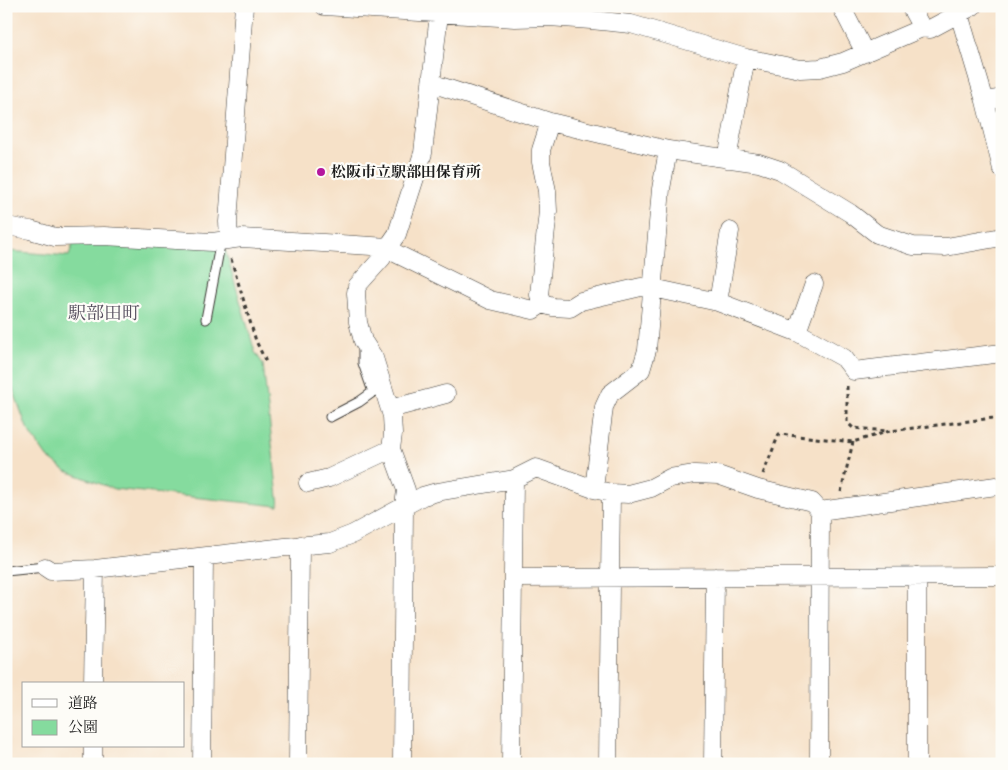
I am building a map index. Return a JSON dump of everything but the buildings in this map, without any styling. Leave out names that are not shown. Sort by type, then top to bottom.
[{"type":"street","points":[[225,239],[228,222],[244,6]]},
{"type":"street","points":[[324,6],[515,18],[550,12],[631,24],[746,58],[778,66],[810,70],[842,62],[922,28],[930,29],[966,10],[993,99],[1002,169]]},
{"type":"street","points":[[841,6],[865,53]]},
{"type":"street","points":[[910,6],[922,28]]},
{"type":"street","points":[[402,764],[404,506],[406,490],[391,449],[394,434],[390,408],[374,358],[363,341],[358,322],[357,286],[382,258],[396,234],[423,153],[439,14]]},
{"type":"street","points":[[727,159],[746,58]]},
{"type":"street","points":[[431,83],[550,122],[668,150],[759,163],[780,170],[850,212],[877,234],[914,246],[946,247],[1002,237]]},
{"type":"street","points":[[542,304],[539,295],[548,211],[541,150],[550,122]]},
{"type":"street","points":[[608,764],[611,578],[603,491],[604,407],[610,394],[640,370],[647,350],[660,189],[668,150]]},
{"type":"street","points":[[6,226],[55,237],[104,236],[212,242],[242,238],[388,246],[395,253],[490,300],[533,310],[542,304]]},
{"type":"street","points":[[718,302],[730,231]]},
{"type":"street","points":[[797,332],[814,284]]},
{"type":"street","points":[[542,304],[553,308],[570,308],[581,301],[641,287],[653,288],[718,302],[797,332],[844,358],[854,371],[1002,353]]},
{"type":"street","points":[[390,408],[446,394]]},
{"type":"street","points":[[308,484],[329,478],[391,449]]},
{"type":"street","points":[[45,567],[51,571],[95,569],[330,543],[340,540],[423,496],[514,479],[536,468],[603,491],[628,494],[650,488],[670,478],[695,474],[718,475],[758,489],[812,502],[829,510],[996,486],[1002,488]]},
{"type":"street","points":[[511,764],[514,479]]},
{"type":"street","points":[[819,764],[820,577],[829,510]]},
{"type":"street","points":[[298,764],[300,545]]},
{"type":"street","points":[[202,764],[204,557]]},
{"type":"street","points":[[93,682],[95,569]]},
{"type":"street","points":[[917,576],[918,764]]},
{"type":"street","points":[[513,578],[1002,576]]},
{"type":"street","points":[[713,764],[715,577]]},
{"type":"street","points":[[93,748],[93,764]]},
{"type":"lane","points":[[206,319],[225,239]]},
{"type":"lane","points":[[330,417],[359,402],[372,392],[363,363],[363,341]]},
{"type":"lane","points":[[6,571],[45,567]]},
{"type":"path","points":[[225,239],[256,341],[266,362]]},
{"type":"path","points":[[850,366],[847,378],[847,422],[853,428],[890,431]]},
{"type":"path","points":[[758,489],[779,434],[853,442],[890,431],[1002,417]]},
{"type":"path","points":[[829,510],[853,442]]},
{"type":"green space","points":[[74,240],[213,246],[225,249],[255,352],[263,364],[279,506],[114,489],[66,471],[47,457],[27,428],[6,370],[6,278],[8,251],[69,256]]},
{"type":"place","name":"松阪市立駅部田保育所","points":[[321,172]]},
{"type":"district","name":"駅部田町","points":[[104,313]]}]
